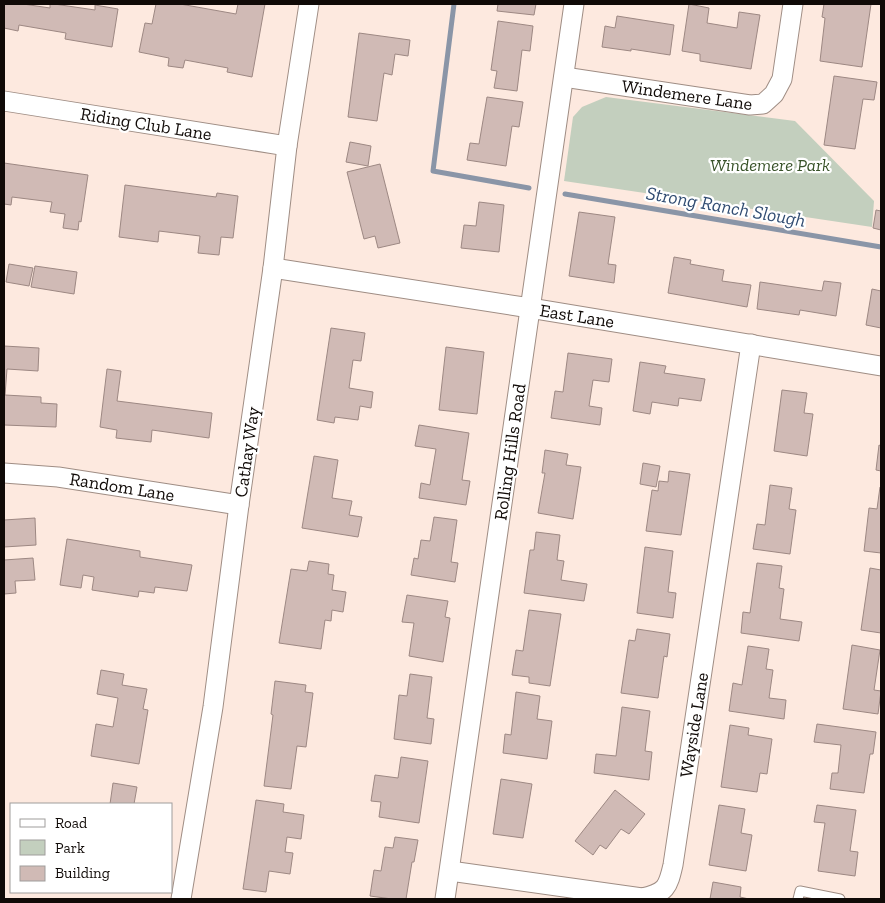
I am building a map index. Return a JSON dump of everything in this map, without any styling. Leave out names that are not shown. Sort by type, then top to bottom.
[{"type":"street","name":"Cathay Way","points":[[181,899],[213,707],[273,268],[287,146],[309,4]]},
{"type":"street","name":"Rolling Hills Road","points":[[445,899],[574,4]]},
{"type":"street","name":"Windemere Lane","points":[[564,77],[750,105],[763,104],[774,94],[782,79],[793,4]]},
{"type":"street","name":"Riding Club Lane","points":[[4,101],[287,146]]},
{"type":"street","name":"East Lane","points":[[273,268],[881,366]]},
{"type":"street","name":"Wayside Lane","points":[[450,871],[642,898],[656,896],[668,884],[751,344]]},
{"type":"street","name":"Random Lane","points":[[4,472],[58,477],[239,506]]},
{"type":"lane","points":[[798,899],[800,891],[840,899]]},
{"type":"green space","name":"Windemere Park","points":[[606,97],[795,121],[874,201],[872,227],[564,181],[573,117],[582,107]]},
{"type":"building","points":[[4,4],[23,4],[50,8],[50,4],[54,4],[95,10],[95,5],[118,9],[112,47],[65,39],[66,33],[19,25],[18,31],[4,28]]},
{"type":"building","points":[[156,4],[180,4],[236,14],[238,4],[265,4],[252,77],[227,72],[228,68],[185,60],[183,68],[168,66],[169,58],[139,52],[145,23],[152,24]]},
{"type":"building","points":[[498,4],[536,4],[534,15],[497,11]]},
{"type":"building","points":[[689,4],[709,8],[707,23],[737,28],[739,12],[760,15],[751,69],[700,61],[700,54],[682,51]]},
{"type":"building","points":[[824,4],[871,4],[862,67],[820,61],[825,18],[822,17]]},
{"type":"building","points":[[617,16],[674,25],[670,55],[602,47],[605,26],[615,28]]},
{"type":"building","points":[[498,21],[533,26],[530,51],[522,50],[517,91],[494,88],[497,71],[491,70]]},
{"type":"building","points":[[359,33],[410,40],[408,56],[395,54],[392,75],[384,73],[377,121],[348,117]]},
{"type":"building","points":[[834,76],[877,82],[874,100],[863,99],[855,149],[824,145]]},
{"type":"building","points":[[487,97],[523,102],[519,127],[512,126],[506,166],[467,160],[470,143],[479,144]]},
{"type":"building","points":[[350,142],[371,146],[368,166],[346,162]]},
{"type":"building","points":[[4,163],[88,175],[81,222],[79,221],[78,230],[63,228],[65,214],[50,212],[52,202],[12,197],[11,205],[4,204]]},
{"type":"building","points":[[380,164],[400,243],[378,248],[375,236],[364,239],[347,172]]},
{"type":"building","points":[[125,185],[216,197],[217,193],[238,196],[233,238],[221,237],[219,255],[198,253],[200,236],[159,231],[158,242],[119,237]]},
{"type":"building","points":[[479,202],[504,205],[499,252],[461,248],[464,225],[476,226]]},
{"type":"building","points":[[876,210],[881,211],[881,230],[873,228]]},
{"type":"building","points":[[579,212],[615,217],[608,264],[616,265],[614,283],[569,276]]},
{"type":"building","points":[[674,257],[691,260],[690,264],[724,270],[722,281],[751,285],[747,307],[668,293]]},
{"type":"building","points":[[9,264],[33,268],[29,286],[6,282]]},
{"type":"building","points":[[35,266],[77,272],[74,294],[31,287]]},
{"type":"building","points":[[824,281],[841,283],[836,316],[800,310],[799,315],[757,309],[760,282],[822,291]]},
{"type":"building","points":[[872,289],[881,291],[881,328],[866,325]]},
{"type":"building","points":[[331,328],[365,333],[361,361],[353,360],[349,388],[373,392],[371,408],[360,406],[358,420],[335,417],[334,423],[317,420]]},
{"type":"building","points":[[4,346],[39,348],[38,371],[7,369],[5,395],[41,397],[41,403],[57,404],[56,427],[4,425]]},
{"type":"building","points":[[446,347],[484,352],[477,414],[439,410]]},
{"type":"building","points":[[568,353],[612,359],[609,382],[593,380],[589,406],[602,408],[600,425],[551,418],[555,391],[563,392]]},
{"type":"building","points":[[640,362],[666,366],[664,373],[705,379],[701,401],[679,398],[678,406],[652,402],[650,414],[633,411]]},
{"type":"building","points":[[107,369],[121,371],[117,401],[212,413],[209,438],[152,430],[151,442],[116,438],[117,430],[100,427]]},
{"type":"building","points":[[782,390],[807,393],[804,413],[813,414],[807,456],[774,451]]},
{"type":"building","points":[[419,425],[469,433],[462,480],[470,481],[466,505],[419,498],[421,483],[430,485],[436,449],[415,446]]},
{"type":"building","points":[[879,445],[881,446],[881,471],[876,470]]},
{"type":"building","points":[[545,450],[568,454],[566,465],[581,467],[573,519],[538,513],[545,473],[542,473]]},
{"type":"building","points":[[314,456],[338,460],[332,498],[352,501],[349,515],[362,517],[358,537],[302,528]]},
{"type":"building","points":[[643,463],[660,466],[656,487],[640,484]]},
{"type":"building","points":[[669,471],[690,474],[681,535],[646,531],[652,490],[658,491],[659,481],[668,482]]},
{"type":"building","points":[[770,485],[792,488],[789,509],[796,510],[790,554],[753,549],[757,524],[765,525]]},
{"type":"building","points":[[880,487],[881,553],[864,551],[869,508],[877,509]]},
{"type":"building","points":[[434,517],[457,520],[451,562],[458,563],[455,582],[411,575],[414,558],[418,559],[421,540],[430,541]]},
{"type":"building","points":[[35,518],[36,545],[4,547],[4,520]]},
{"type":"building","points":[[536,532],[560,535],[557,560],[564,561],[561,580],[587,584],[584,601],[524,593],[530,550],[534,550]]},
{"type":"building","points":[[67,539],[140,551],[140,557],[192,565],[187,591],[155,587],[154,593],[139,591],[138,597],[92,590],[94,577],[83,575],[81,588],[60,585]]},
{"type":"building","points":[[645,547],[673,551],[668,592],[676,593],[673,618],[637,613]]},
{"type":"building","points":[[33,558],[35,580],[15,581],[16,593],[4,594],[4,560]]},
{"type":"building","points":[[309,561],[329,564],[328,574],[334,575],[332,590],[346,592],[343,612],[332,610],[331,621],[325,620],[321,649],[279,643],[291,569],[307,571]]},
{"type":"building","points":[[757,563],[782,566],[779,588],[784,589],[780,619],[802,622],[799,641],[741,633],[743,612],[750,613]]},
{"type":"building","points":[[870,568],[881,570],[881,633],[861,630]]},
{"type":"building","points":[[407,595],[448,601],[445,617],[450,618],[443,662],[409,656],[414,623],[402,622]]},
{"type":"building","points":[[529,610],[561,614],[550,686],[529,683],[529,677],[512,675],[516,650],[523,651]]},
{"type":"building","points":[[637,629],[670,634],[667,657],[664,656],[658,698],[621,693],[629,640],[635,641]]},
{"type":"building","points":[[852,645],[880,650],[874,690],[881,691],[878,714],[843,709]]},
{"type":"building","points":[[748,646],[769,649],[766,669],[773,670],[769,698],[786,700],[784,719],[729,711],[733,683],[742,685]]},
{"type":"building","points":[[101,670],[124,674],[122,685],[147,689],[143,709],[148,710],[139,764],[91,756],[96,724],[113,727],[118,698],[97,694]]},
{"type":"building","points":[[410,674],[432,677],[427,718],[434,719],[431,744],[394,739],[399,695],[407,696]]},
{"type":"building","points":[[275,681],[306,685],[305,692],[313,693],[306,747],[297,746],[291,789],[264,786],[273,715],[271,714]]},
{"type":"building","points":[[516,692],[540,696],[537,719],[552,721],[547,759],[503,753],[505,734],[511,735]]},
{"type":"building","points":[[622,707],[650,711],[645,751],[652,752],[649,780],[594,773],[596,754],[616,756]]},
{"type":"building","points":[[817,724],[876,732],[873,754],[870,754],[864,793],[830,789],[832,773],[838,773],[841,745],[814,742]]},
{"type":"building","points":[[730,725],[749,728],[748,735],[772,739],[767,774],[760,773],[757,792],[721,787]]},
{"type":"building","points":[[401,757],[428,761],[419,823],[379,817],[381,802],[371,801],[375,775],[398,778]]},
{"type":"building","points":[[501,779],[532,784],[523,838],[493,834]]},
{"type":"building","points":[[113,783],[137,787],[134,803],[110,803]]},
{"type":"building","points":[[615,790],[645,814],[629,834],[621,829],[606,849],[600,845],[593,855],[575,841]]},
{"type":"building","points":[[256,800],[284,804],[283,812],[304,815],[301,839],[287,837],[285,852],[293,853],[290,874],[269,871],[266,892],[243,889]]},
{"type":"building","points":[[719,805],[745,809],[741,833],[752,835],[746,871],[709,865]]},
{"type":"building","points":[[817,805],[856,810],[850,851],[858,852],[855,876],[818,871],[825,823],[814,822]]},
{"type":"building","points":[[395,837],[418,840],[406,899],[370,896],[374,870],[381,871],[385,847],[393,848]]},
{"type":"building","points":[[713,882],[741,887],[740,897],[749,899],[710,899]]},
{"type":"waterway","name":"Strong Ranch Slough","points":[[454,4],[433,171],[529,188]]},
{"type":"waterway","name":"Strong Ranch Slough","points":[[565,194],[881,247]]}]
